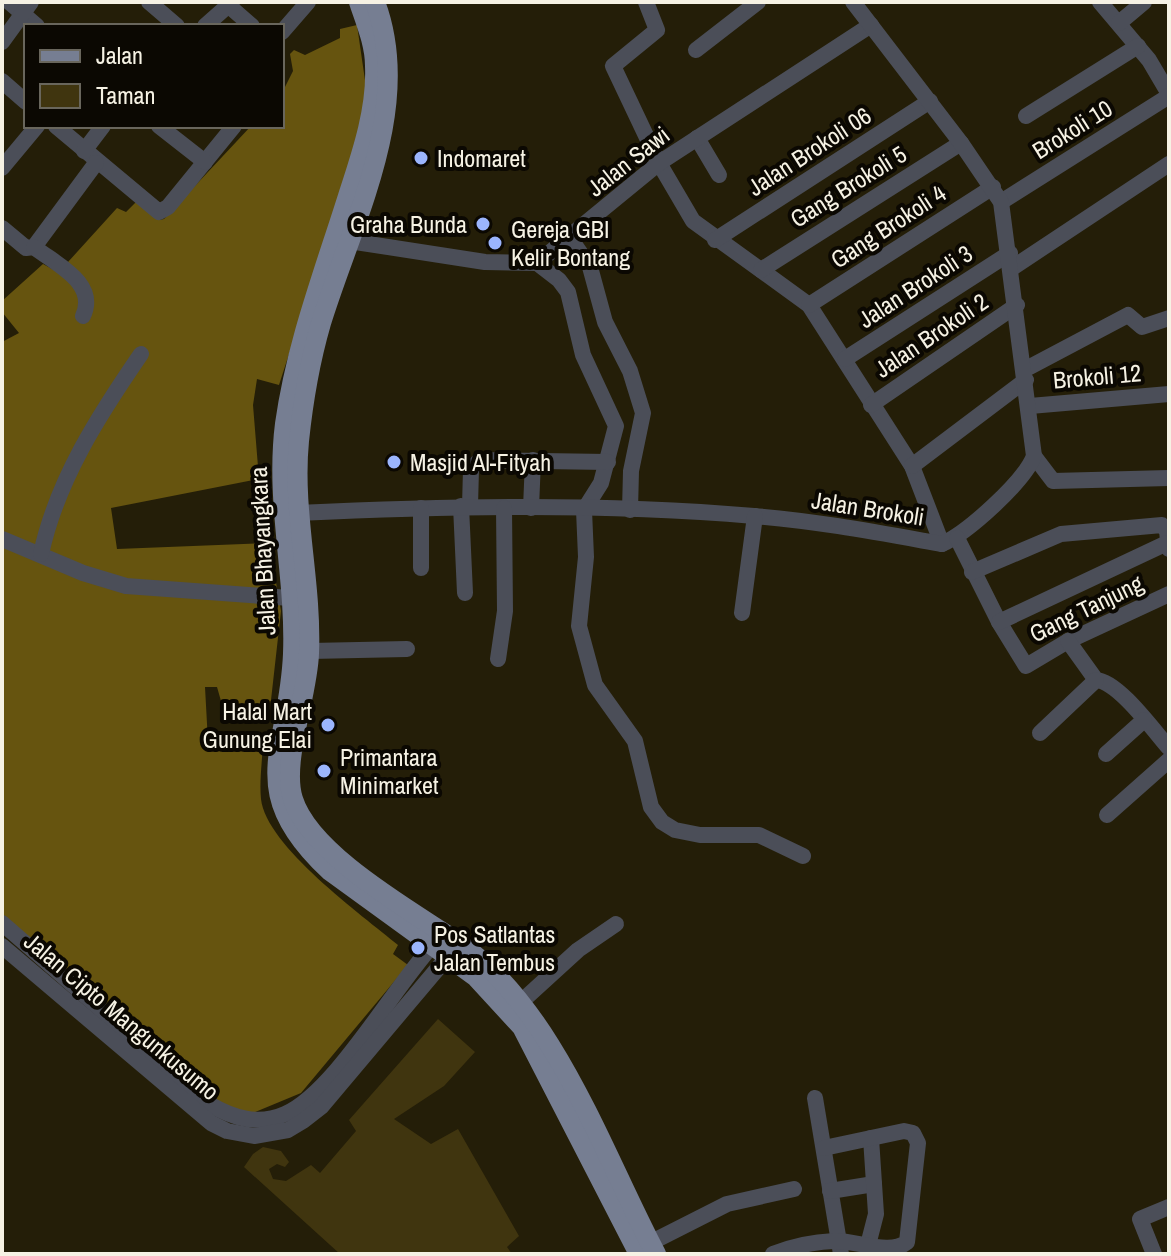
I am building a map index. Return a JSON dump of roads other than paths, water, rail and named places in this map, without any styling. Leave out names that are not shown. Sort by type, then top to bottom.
[{"type":"main road","name":"Jalan Bhayangkara","points":[[359,2],[372,40],[375,66],[363,172]]},
{"type":"main road","name":"Jalan Bhayangkara","points":[[375,2],[384,28],[389,86],[352,209],[300,342],[290,393],[282,485],[292,675],[275,777],[285,819],[296,837],[330,871],[445,945]]},
{"type":"main road","name":"Jalan Bhayangkara","points":[[352,209],[349,241],[320,326],[305,393],[299,441],[297,513],[310,651],[302,713],[290,762],[293,802],[303,820],[337,856],[445,945]]},
{"type":"main road","points":[[445,945],[521,1002],[543,1031],[563,1067],[621,1203]]},
{"type":"main road","points":[[445,945],[522,1027],[648,1250]]},
{"type":"street","points":[[2,42],[27,8],[9,2]]},
{"type":"street","points":[[149,2],[175,24]]},
{"type":"street","points":[[284,30],[308,2]]},
{"type":"street","points":[[646,2],[657,30],[613,66],[659,163],[693,221],[715,240],[809,305],[912,466],[949,541],[972,572],[999,622],[1168,546],[1167,531],[1162,525],[1068,533],[972,572]]},
{"type":"street","points":[[696,50],[758,2]]},
{"type":"street","points":[[853,2],[930,101],[997,195],[1011,260],[1034,456],[1053,481],[1169,478]]},
{"type":"street","points":[[1100,2],[1138,46],[1169,95]]},
{"type":"street","points":[[1119,23],[1144,2]]},
{"type":"street","points":[[207,24],[230,4],[250,24]]},
{"type":"street","name":"Jalan Sawi","points":[[540,261],[659,163],[871,25]]},
{"type":"street","points":[[1026,116],[1138,46]]},
{"type":"street","points":[[2,81],[24,100]]},
{"type":"street","name":"Brokoli 10","points":[[997,195],[1169,95]]},
{"type":"street","name":"Jalan Brokoli 06","points":[[715,240],[930,101]]},
{"type":"street","points":[[2,168],[35,128]]},
{"type":"street","points":[[58,128],[159,212],[168,207],[232,128]]},
{"type":"street","points":[[34,247],[90,157],[102,128]]},
{"type":"street","points":[[162,128],[205,162]]},
{"type":"street","points":[[697,138],[719,175]]},
{"type":"street","name":"Gang Brokoli 5","points":[[761,270],[961,143]]},
{"type":"street","name":"Jalan Brokoli 3","points":[[845,359],[1169,164]]},
{"type":"street","name":"Gang Brokoli 4","points":[[809,305],[997,195]]},
{"type":"street","points":[[2,228],[26,248],[34,247],[83,286],[88,301],[83,316]]},
{"type":"street","points":[[349,241],[485,262],[540,261],[568,292],[583,355],[614,420],[608,462],[593,510],[579,617],[581,640],[600,695],[635,741],[648,798],[657,818],[675,830],[700,835],[759,835],[803,856]]},
{"type":"street","points":[[565,241],[590,267],[605,322],[630,371],[643,413],[626,510]]},
{"type":"street","name":"Jalan Brokoli 2","points":[[871,405],[1017,305]]},
{"type":"street","points":[[912,466],[1025,375],[1128,315],[1142,327],[1169,318]]},
{"type":"street","points":[[41,554],[46,532],[92,424],[141,354]]},
{"type":"street","name":"Brokoli 12","points":[[1030,406],[1169,394]]},
{"type":"street","name":"Jalan Brokoli","points":[[297,513],[466,506],[626,510],[755,516],[949,541],[1026,471],[1034,456]]},
{"type":"street","points":[[531,508],[533,460]]},
{"type":"street","points":[[465,593],[466,506],[471,469],[476,462],[608,462]]},
{"type":"street","points":[[421,508],[421,568]]},
{"type":"street","points":[[498,659],[505,611],[504,508]]},
{"type":"street","points":[[742,613],[755,516]]},
{"type":"street","points":[[2,539],[83,573],[126,586],[290,598]]},
{"type":"street","name":"Gang Tanjung","points":[[999,622],[1026,666],[1068,641],[1169,594]]},
{"type":"street","points":[[1068,641],[1096,680],[1107,682],[1169,748]]},
{"type":"street","points":[[310,651],[407,649]]},
{"type":"street","points":[[1040,733],[1096,680]]},
{"type":"street","points":[[1106,754],[1144,720]]},
{"type":"street","points":[[1107,815],[1169,760]]},
{"type":"street","name":"Jalan Cipto Mangunkusumo","points":[[2,923],[209,1104],[241,1119],[283,1115],[313,1095],[445,945]]},
{"type":"street","points":[[521,1002],[578,950],[616,924]]},
{"type":"street","name":"Jalan Cipto Mangunkusumo","points":[[2,946],[211,1123],[227,1131],[254,1136],[288,1130],[321,1107],[445,945]]},
{"type":"street","points":[[815,1098],[839,1247]]},
{"type":"street","points":[[773,1254],[797,1245],[868,1245],[894,1249],[907,1242],[918,1143],[913,1133],[904,1131],[824,1148]]},
{"type":"street","points":[[868,1245],[876,1214],[871,1138]]},
{"type":"street","points":[[830,1191],[874,1184]]},
{"type":"street","points":[[648,1250],[727,1204],[794,1189]]},
{"type":"street","points":[[1154,1254],[1140,1227],[1140,1219],[1169,1207]]},
{"type":"place","name":"Indomaret","points":[[421,158]]},
{"type":"place","name":"Graha Bunda","points":[[483,224]]},
{"type":"place","name":"Gereja GBI Kelir Bontang","points":[[495,243]]},
{"type":"place","name":"Masjid Al-Fityah","points":[[394,462]]},
{"type":"place","name":"Halal Mart Gunung Elai","points":[[328,725]]},
{"type":"place","name":"Primantara Minimarket","points":[[324,771]]},
{"type":"place","name":"Pos Satlantas Jalan Tembus","points":[[418,948]]}]
